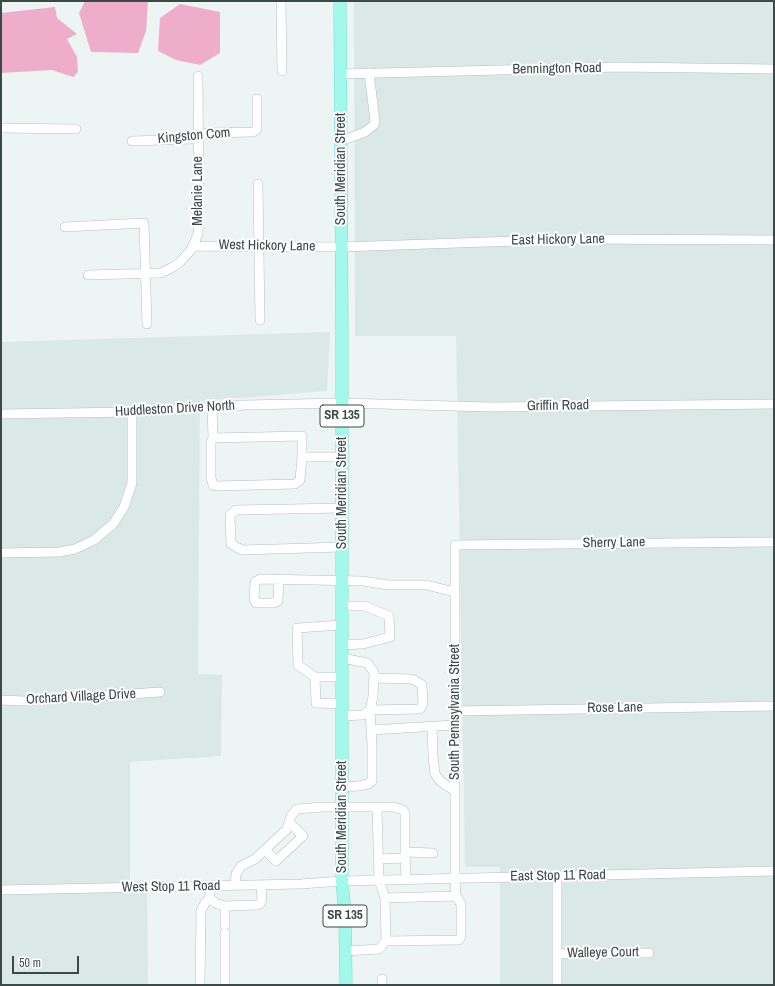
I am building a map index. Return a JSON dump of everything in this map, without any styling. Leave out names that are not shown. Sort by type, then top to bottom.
[{"type":"main road","name":"South Meridian Street","points":[[340,1],[342,881],[345,914],[346,985]]},
{"type":"street","points":[[281,1],[282,71]]},
{"type":"street","name":"Bennington Road","points":[[341,74],[619,67],[774,69]]},
{"type":"street","points":[[341,141],[365,132],[371,129],[374,125],[375,121],[369,73]]},
{"type":"street","name":"Melanie Lane","points":[[146,274],[161,273],[173,268],[183,260],[193,246],[198,234],[198,76]]},
{"type":"street","name":"Kingston Com","points":[[132,141],[192,139],[207,133],[253,132],[256,130],[257,99]]},
{"type":"street","points":[[1,128],[76,129]]},
{"type":"street","points":[[258,184],[260,320]]},
{"type":"street","points":[[65,227],[144,223],[147,324]]},
{"type":"street","name":"East Hickory Lane","points":[[341,247],[575,238],[774,240]]},
{"type":"street","name":"West Hickory Lane","points":[[193,246],[341,247]]},
{"type":"street","points":[[88,275],[146,274]]},
{"type":"street","name":"Griffin Road","points":[[342,403],[492,407],[774,404]]},
{"type":"street","name":"Huddleston Drive North","points":[[5,414],[132,412],[212,407],[342,403]]},
{"type":"street","points":[[212,407],[213,438],[211,442],[213,485],[295,484],[300,480],[302,436],[213,438]]},
{"type":"street","points":[[1,553],[59,552],[79,547],[94,540],[107,530],[124,507],[133,479],[132,412]]},
{"type":"street","points":[[302,456],[342,457]]},
{"type":"street","points":[[342,508],[236,510],[230,515],[231,544],[242,550],[342,547]]},
{"type":"street","name":"Sherry Lane","points":[[455,545],[774,542]]},
{"type":"street","name":"South Pennsylvania Street","points":[[386,941],[458,940],[461,936],[461,904],[456,896],[455,878],[455,545]]},
{"type":"street","points":[[279,580],[362,581],[388,585],[426,585],[455,592]]},
{"type":"street","points":[[342,606],[365,606],[389,616],[390,637],[363,644],[342,645]]},
{"type":"street","points":[[342,625],[297,628],[298,665],[315,677],[342,677]]},
{"type":"street","points":[[342,658],[367,663],[374,672],[373,697],[370,710],[372,781],[368,784],[359,786],[342,787]]},
{"type":"street","points":[[315,677],[316,703],[363,715],[370,710],[420,709],[423,704],[422,685],[411,679],[374,678]]},
{"type":"street","name":"Orchard Village Drive","points":[[1,700],[160,692]]},
{"type":"street","name":"Rose Lane","points":[[455,711],[774,706]]},
{"type":"street","points":[[371,730],[455,726]]},
{"type":"street","points":[[432,727],[435,774],[440,781],[455,791]]},
{"type":"street","points":[[235,886],[236,874],[242,866],[265,850],[287,829],[291,816],[297,809],[342,807],[392,807],[403,810],[405,813],[406,879]]},
{"type":"street","points":[[345,951],[379,949],[386,941],[385,898],[379,880],[377,807]]},
{"type":"street","points":[[265,850],[276,861],[303,836],[289,822]]},
{"type":"street","points":[[378,859],[433,853]]},
{"type":"street","name":"East Stop 11 Road","points":[[342,881],[774,871]]},
{"type":"street","points":[[557,876],[557,985]]},
{"type":"street","name":"West Stop 11 Road","points":[[1,890],[235,886],[342,881]]},
{"type":"street","points":[[207,901],[225,906],[257,905],[260,904],[262,900],[262,885]]},
{"type":"street","points":[[200,985],[201,910],[207,901],[210,886]]},
{"type":"street","points":[[385,898],[456,896]]},
{"type":"street","points":[[225,906],[225,985]]},
{"type":"street","name":"Walleye Court","points":[[557,954],[649,953]]},
{"type":"shaded area","points":[[85,1],[148,1],[146,31],[138,53],[91,52],[79,13]]},
{"type":"shaded area","points":[[354,1],[774,1],[774,985],[500,985],[500,867],[465,867],[456,336],[355,336]]},
{"type":"shaded area","points":[[180,4],[220,12],[220,53],[200,65],[176,60],[158,51],[160,18]]},
{"type":"shaded area","points":[[55,7],[57,18],[77,34],[67,39],[77,57],[78,72],[73,77],[52,70],[1,73],[1,13]]},
{"type":"shaded area","points":[[330,332],[327,391],[200,401],[198,674],[222,675],[221,756],[130,762],[130,881],[147,880],[148,985],[1,985],[1,342]]}]
